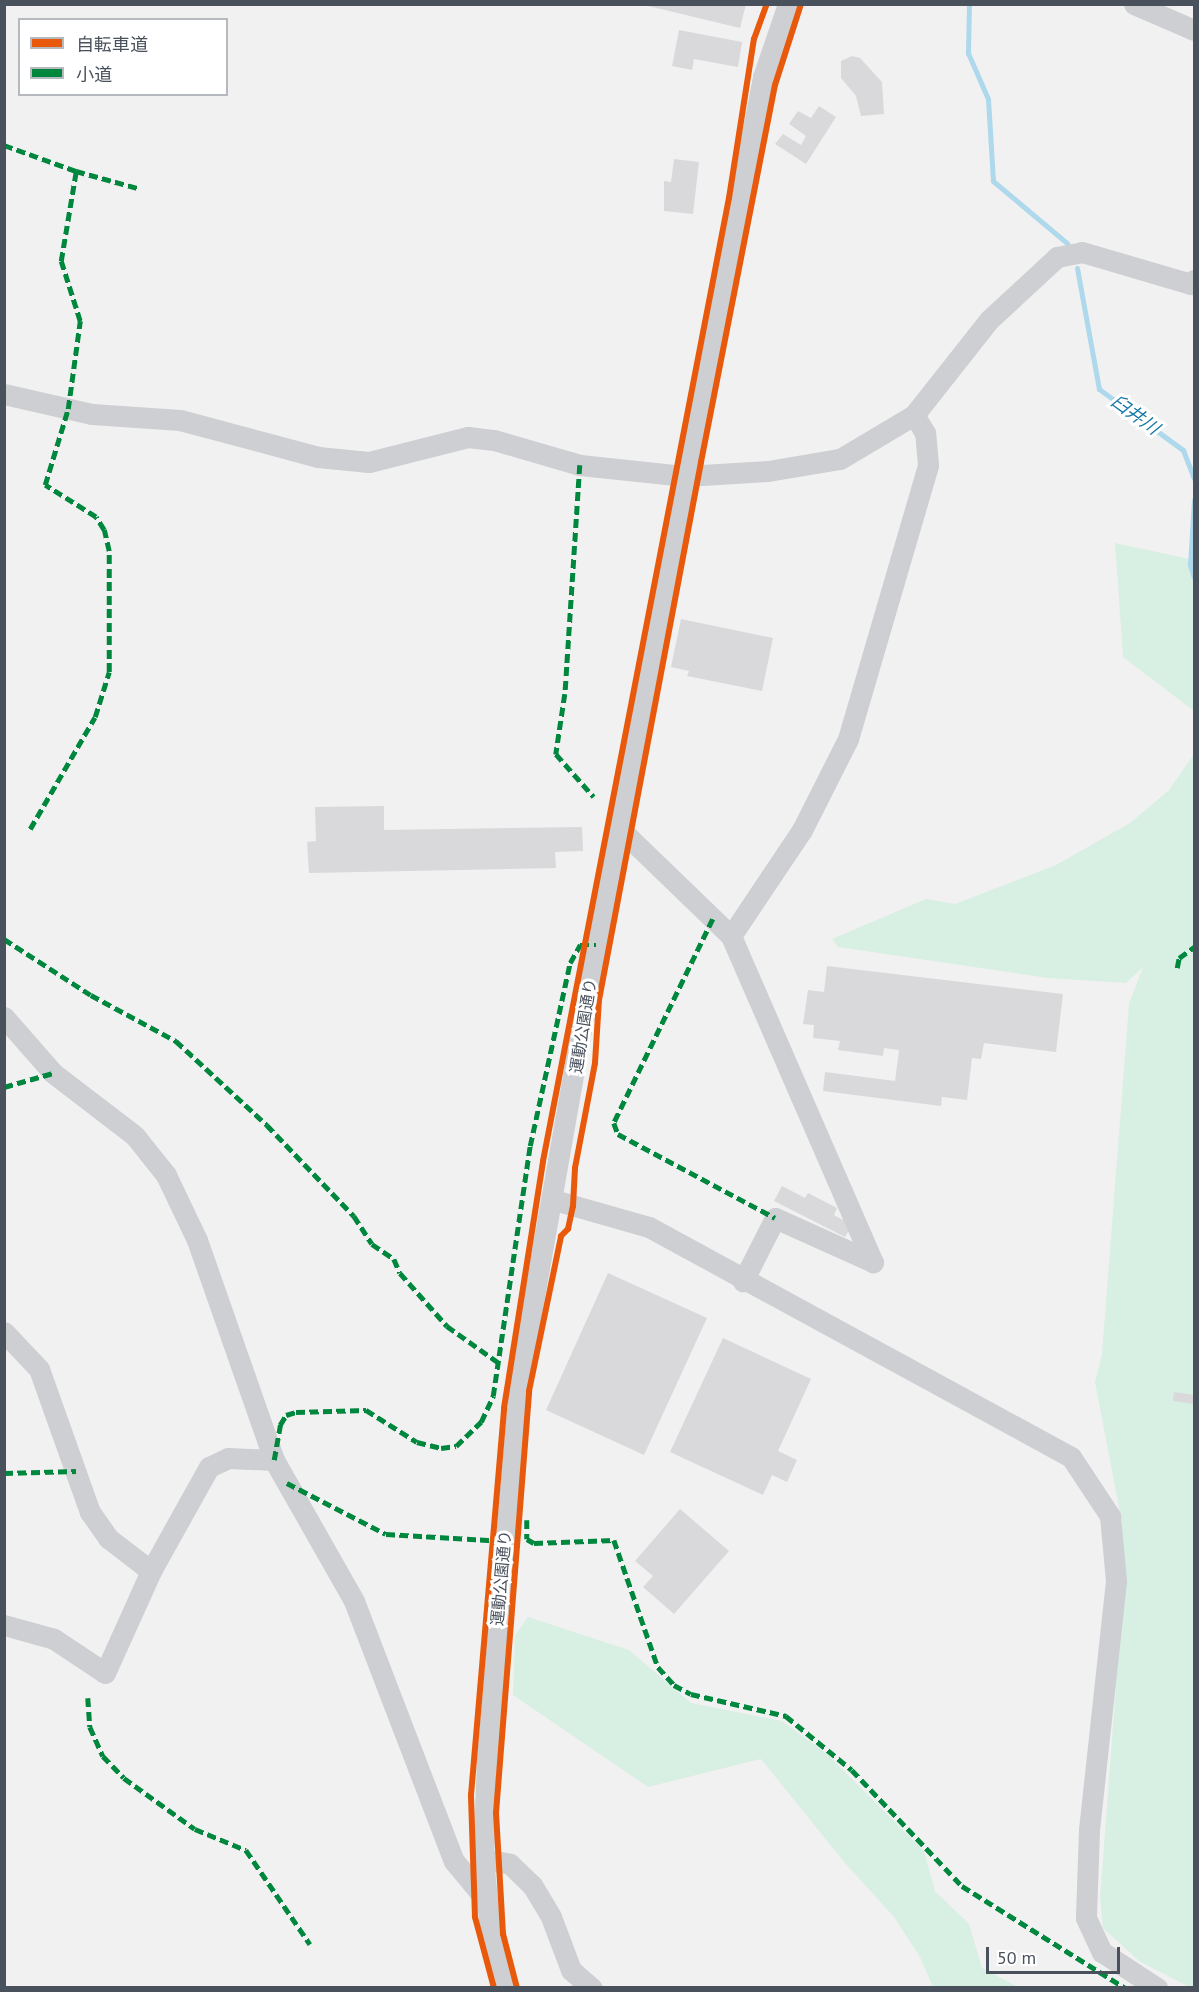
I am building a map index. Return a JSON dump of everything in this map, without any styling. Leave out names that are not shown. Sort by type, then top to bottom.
[{"type":"street","name":"運動公園通り","points":[[505,1988],[486,1900],[483,1859],[487,1758],[510,1454],[520,1376],[554,1200],[618,827],[685,476],[763,77],[788,4]]},
{"type":"street","points":[[1134,4],[1194,30]]},
{"type":"street","points":[[4,394],[92,414],[180,420],[318,457],[369,462],[468,437],[494,440],[580,465],[685,476],[768,471],[840,459],[914,415],[989,320],[1057,257],[1082,252],[1191,284],[1194,280]]},
{"type":"street","points":[[731,936],[802,830],[848,739],[928,465],[925,433],[914,415]]},
{"type":"street","points":[[618,827],[731,936],[873,1262],[775,1218],[743,1281]]},
{"type":"street","points":[[4,1017],[53,1073],[135,1136],[165,1175],[197,1240],[274,1460],[354,1601],[454,1861],[486,1900]]},
{"type":"street","points":[[554,1200],[649,1227],[743,1281],[1071,1457],[1110,1516],[1116,1581],[1089,1830],[1086,1918],[1102,1953],[1157,1988]]},
{"type":"street","points":[[4,1332],[39,1369],[90,1512],[108,1538],[151,1571]]},
{"type":"street","points":[[4,1625],[54,1639],[105,1673],[151,1571],[209,1467],[228,1458],[274,1460]]},
{"type":"street","points":[[483,1859],[510,1864],[532,1884],[551,1917],[572,1970],[592,1988]]},
{"type":"green space","points":[[1115,543],[1194,560],[1194,711],[1123,657]]},
{"type":"green space","points":[[1194,754],[1194,1987],[1189,1987],[1139,1961],[1103,1928],[1100,1898],[1118,1660],[1122,1523],[1095,1382],[1102,1354],[1129,1004],[1143,967],[1126,983],[1048,978],[838,947],[832,939],[926,899],[955,904],[1056,865],[1130,823],[1169,790]]},
{"type":"green space","points":[[528,1617],[629,1650],[691,1703],[782,1721],[827,1754],[924,1851],[935,1891],[969,1924],[982,1968],[1018,1987],[933,1987],[920,1957],[894,1917],[845,1863],[761,1759],[648,1787],[513,1695],[515,1635]]},
{"type":"building","points":[[640,4],[746,4],[740,28]]},
{"type":"building","points":[[679,30],[742,42],[738,67],[694,59],[692,70],[672,66]]},
{"type":"building","points":[[852,56],[860,58],[882,82],[884,114],[861,116],[856,96],[841,78],[841,61]]},
{"type":"building","points":[[819,106],[836,117],[806,164],[775,144],[783,134],[801,145],[806,136],[789,124],[798,111],[811,118]]},
{"type":"building","points":[[674,159],[699,162],[693,214],[664,211],[664,181],[671,182]]},
{"type":"building","points":[[681,619],[773,638],[762,691],[687,676],[689,671],[671,667]]},
{"type":"building","points":[[384,806],[384,830],[582,827],[583,851],[555,852],[556,868],[309,873],[307,842],[316,841],[315,807]]},
{"type":"building","points":[[827,966],[1063,994],[1056,1052],[984,1043],[981,1059],[972,1058],[967,1100],[942,1097],[941,1106],[823,1091],[825,1072],[895,1081],[899,1050],[884,1048],[883,1056],[838,1050],[840,1041],[813,1038],[814,1025],[803,1024],[808,990],[824,992]]},
{"type":"building","points":[[782,1186],[805,1198],[808,1193],[837,1208],[834,1215],[852,1225],[845,1237],[774,1201]]},
{"type":"building","points":[[608,1273],[707,1318],[644,1455],[546,1410]]},
{"type":"building","points":[[723,1338],[811,1379],[778,1451],[797,1460],[787,1482],[772,1475],[763,1495],[670,1452]]},
{"type":"building","points":[[1174,1392],[1194,1395],[1194,1404],[1173,1401]]},
{"type":"building","points":[[680,1509],[729,1551],[674,1614],[643,1587],[653,1576],[635,1561]]},
{"type":"waterway","points":[[969,4],[968,53],[988,99],[993,181],[1067,243]]},
{"type":"waterway","name":"臼井川","points":[[1077,268],[1099,389],[1183,450],[1194,478]]},
{"type":"waterway","name":"臼井川","points":[[1194,500],[1190,565],[1194,577]]},
{"type":"marked path","points":[[4,145],[76,171]]},
{"type":"marked path","points":[[30,829],[95,717],[109,672],[109,551],[104,530],[96,517],[45,485],[68,409],[80,321],[61,261],[76,171],[141,189]]},
{"type":"marked path","points":[[580,465],[565,694],[556,754],[594,797]]},
{"type":"marked path","points":[[713,919],[614,1123],[618,1134],[775,1218]]},
{"type":"marked path","points":[[4,939],[91,995],[176,1041],[267,1125],[354,1216],[372,1244],[394,1259],[400,1273],[447,1326],[499,1363]]},
{"type":"marked path","points":[[274,1460],[280,1425],[286,1415],[296,1412],[366,1410],[417,1442],[441,1448],[456,1446],[481,1422],[493,1396],[530,1146],[570,963],[580,945],[596,945]]},
{"type":"marked path","points":[[1177,968],[1179,958],[1194,947]]},
{"type":"marked path","points":[[4,1087],[53,1073]]},
{"type":"marked path","points":[[4,1473],[76,1471]]},
{"type":"marked path","points":[[287,1483],[386,1534],[505,1541]]},
{"type":"marked path","points":[[527,1520],[527,1539],[534,1543],[614,1540],[658,1667],[674,1685],[691,1694],[786,1716],[852,1770],[962,1886],[1125,1988]]},
{"type":"marked path","points":[[88,1698],[90,1727],[103,1756],[124,1778],[195,1829],[246,1850],[310,1944]]},
{"type":"cycle path","points":[[494,1988],[475,1917],[471,1795],[504,1408],[543,1161],[729,198],[754,39],[767,4]]},
{"type":"cycle path","points":[[517,1988],[503,1934],[496,1813],[529,1391],[561,1236],[568,1229],[573,1206],[575,1168],[595,1063],[599,1000],[701,462],[775,85],[801,4]]}]
